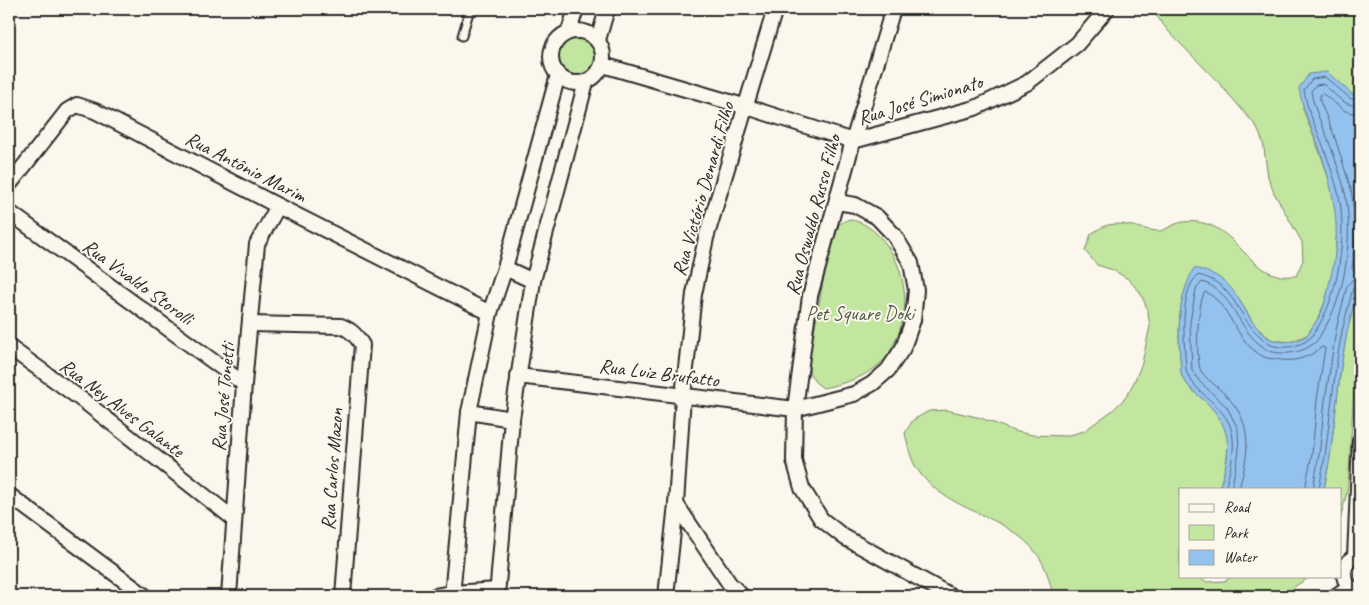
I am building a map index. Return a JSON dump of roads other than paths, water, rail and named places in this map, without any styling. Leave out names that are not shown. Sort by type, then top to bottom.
[{"type":"street","points":[[569,31],[576,9]]},
{"type":"street","points":[[598,40],[607,9]]},
{"type":"street","name":"Rua Victório Denardi Filho","points":[[666,596],[676,504],[683,396],[694,294],[706,238],[775,9]]},
{"type":"street","name":"Rua José Simionato","points":[[603,65],[747,107],[853,141],[975,108],[1027,83],[1077,44],[1107,9]]},
{"type":"street","name":"Rua Oswaldo Russo Filho","points":[[896,10],[853,141],[810,296],[795,409],[794,460],[802,488],[821,519],[844,537],[950,596]]},
{"type":"street","points":[[569,31],[585,31],[592,34],[598,40],[604,52],[603,65],[596,75],[586,82],[571,83],[558,75],[552,64],[552,50],[559,38],[569,31]]},
{"type":"street","points":[[452,595],[469,412],[490,312],[505,268],[558,75]]},
{"type":"street","points":[[435,596],[497,593],[512,419],[533,281],[586,82]]},
{"type":"street","name":"Rua Antônio Marim","points":[[9,185],[67,111],[78,105],[95,111],[278,206],[490,312]]},
{"type":"street","points":[[795,409],[854,394],[872,384],[888,370],[903,348],[912,320],[916,290],[911,263],[894,235],[877,217],[855,205],[837,202]]},
{"type":"street","name":"Rua José Tonetti","points":[[229,596],[244,384],[258,244],[278,206]]},
{"type":"street","name":"Rua Vivaldo Storolli","points":[[9,212],[244,384]]},
{"type":"street","points":[[505,268],[533,281]]},
{"type":"street","name":"Rua Carlos Mazon","points":[[250,324],[341,326],[351,330],[362,345],[343,596]]},
{"type":"street","name":"Rua Ney Alves Galante","points":[[9,347],[85,402],[234,519]]},
{"type":"street","name":"Rua Luiz Brufatto","points":[[518,376],[795,409]]},
{"type":"street","points":[[469,412],[512,419]]},
{"type":"street","points":[[1355,590],[1346,582],[1344,570],[1350,560],[1358,556],[1360,441]]},
{"type":"street","points":[[9,495],[145,596]]},
{"type":"street","points":[[676,504],[729,583],[742,596]]},
{"type":"street","points":[[1336,596],[1355,590]]},
{"type":"lane","points":[[462,36],[470,9]]},
{"type":"water","points":[[1327,72],[1353,95],[1360,90],[1360,280],[1347,332],[1324,488],[1219,488],[1226,464],[1227,442],[1225,431],[1214,411],[1189,387],[1182,376],[1179,323],[1182,301],[1194,268],[1222,279],[1237,296],[1259,330],[1273,340],[1286,342],[1299,340],[1310,332],[1321,313],[1334,262],[1336,227],[1335,210],[1328,177],[1300,95],[1299,88],[1309,74]]},
{"type":"park label","name":"Pet Square Doki","points":[[860,313]]}]
